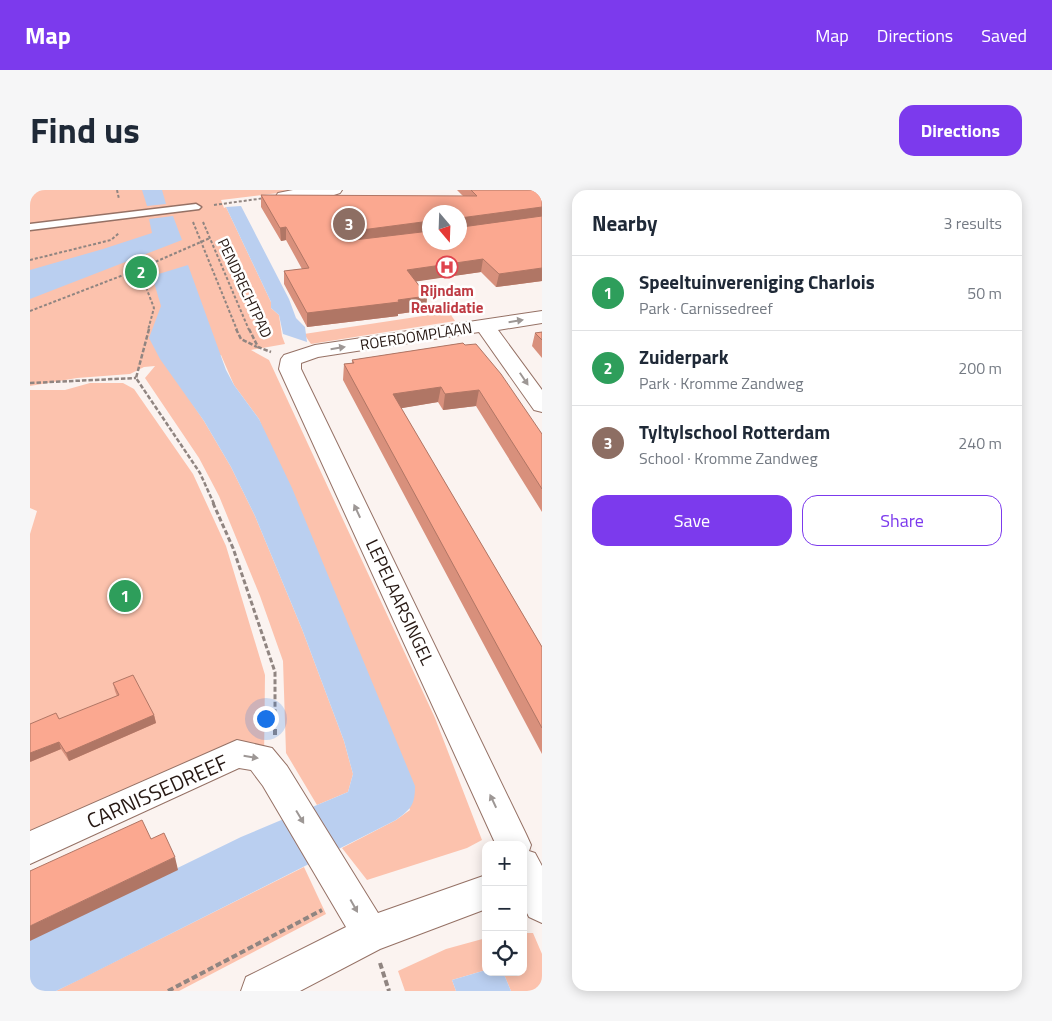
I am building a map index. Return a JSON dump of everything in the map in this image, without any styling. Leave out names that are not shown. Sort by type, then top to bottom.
[{"type":"street","points":[[284,196],[334,190]]},
{"type":"street","name":"ROERDOMPLAAN","points":[[291,359],[315,351],[542,317]]},
{"type":"street","points":[[485,326],[542,405]]},
{"type":"street","name":"LEPELAARSINGEL","points":[[291,359],[290,369],[512,841]]},
{"type":"street","name":"CARNISSEDREEF","points":[[30,848],[237,754],[262,758],[344,887],[370,934]]},
{"type":"street","points":[[260,991],[370,934],[482,893]]},
{"type":"lane","points":[[30,228],[196,207]]},
{"type":"path","points":[[216,205],[250,200]]},
{"type":"path","name":"PENDRECHTPAD","points":[[196,207],[258,347],[291,359]]},
{"type":"path","points":[[30,260],[111,240],[142,214]]},
{"type":"path","points":[[30,311],[138,269],[210,238]]},
{"type":"path","points":[[200,243],[241,338],[258,347]]},
{"type":"path","points":[[138,269],[154,308],[136,378],[200,473],[233,548],[275,672],[275,776]]},
{"type":"path","points":[[30,383],[136,378]]},
{"type":"path","points":[[168,991],[344,887]]},
{"type":"shaded area","points":[[30,190],[302,190],[221,200],[271,302],[271,308],[279,315],[285,344],[251,350],[269,360],[435,718],[482,840],[467,848],[367,880],[342,848],[396,820],[410,810],[259,419],[234,385],[221,355],[175,378],[204,421],[231,467],[255,516],[302,629],[344,741],[353,774],[348,792],[317,805],[286,753],[283,661],[260,596],[219,496],[199,458],[145,378],[155,366],[144,367],[130,374],[77,378],[30,386]]},
{"type":"shaded area","points":[[449,312],[455,321],[311,344],[304,334]]},
{"type":"shaded area","points":[[90,383],[123,383],[134,389],[193,474],[226,546],[265,675],[264,761],[205,760],[30,834],[30,534],[37,511],[30,508],[30,390],[65,390]]},
{"type":"shaded area","points":[[304,867],[326,914],[179,991],[56,991]]},
{"type":"shaded area","points":[[527,933],[533,933],[542,954],[542,991],[511,991],[505,976],[527,976]]},
{"type":"shaded area","points":[[482,939],[482,971],[452,980],[456,991],[405,991],[398,971],[446,949]]},
{"type":"water","points":[[142,190],[162,190],[166,204],[147,206]]},
{"type":"water","points":[[241,206],[289,299],[296,318],[305,327],[307,342],[283,334],[279,315],[271,308],[271,302],[226,207]]},
{"type":"water","points":[[173,216],[182,240],[30,299],[30,270],[152,233],[149,219]]},
{"type":"water","points":[[188,265],[226,370],[234,385],[259,419],[292,488],[415,786],[414,798],[409,809],[396,820],[83,978],[56,991],[30,991],[30,940],[241,837],[348,792],[353,774],[344,741],[302,629],[255,516],[231,467],[204,421],[160,359],[149,338],[161,306],[152,276]]},
{"type":"water","points":[[482,971],[482,976],[505,976],[511,991],[456,991],[452,980]]},
{"type":"building","points":[[471,190],[542,190],[542,207],[467,217],[467,205],[422,205],[422,222],[354,231],[348,235],[354,240],[422,232],[422,250],[467,250],[467,226],[542,216],[542,268],[499,274],[483,259],[407,270],[427,296],[398,300],[399,302],[307,313],[284,271],[309,268],[286,227],[280,228],[261,195],[477,196]]},
{"type":"building","points":[[542,332],[542,340],[535,333]]},
{"type":"building","points":[[463,343],[465,345],[476,344],[501,374],[542,434],[542,489],[479,390],[445,394],[441,387],[393,394],[542,647],[542,728],[344,364],[354,363],[352,360]]},
{"type":"building","points":[[133,675],[154,715],[66,753],[59,742],[30,753],[30,724],[56,713],[59,719],[119,695],[113,683]]},
{"type":"building","points":[[142,820],[151,839],[164,833],[175,857],[30,926],[30,871]]},
{"type":"place","name":"Tyltylschool Rotterdam","points":[[349,224]]},
{"type":"place","name":"Rijndam Revalidatie","points":[[447,267]]},
{"type":"place","name":"Zuiderpark","points":[[141,272]]},
{"type":"place","name":"Speeltuinvereniging Charlois","points":[[125,596]]}]
